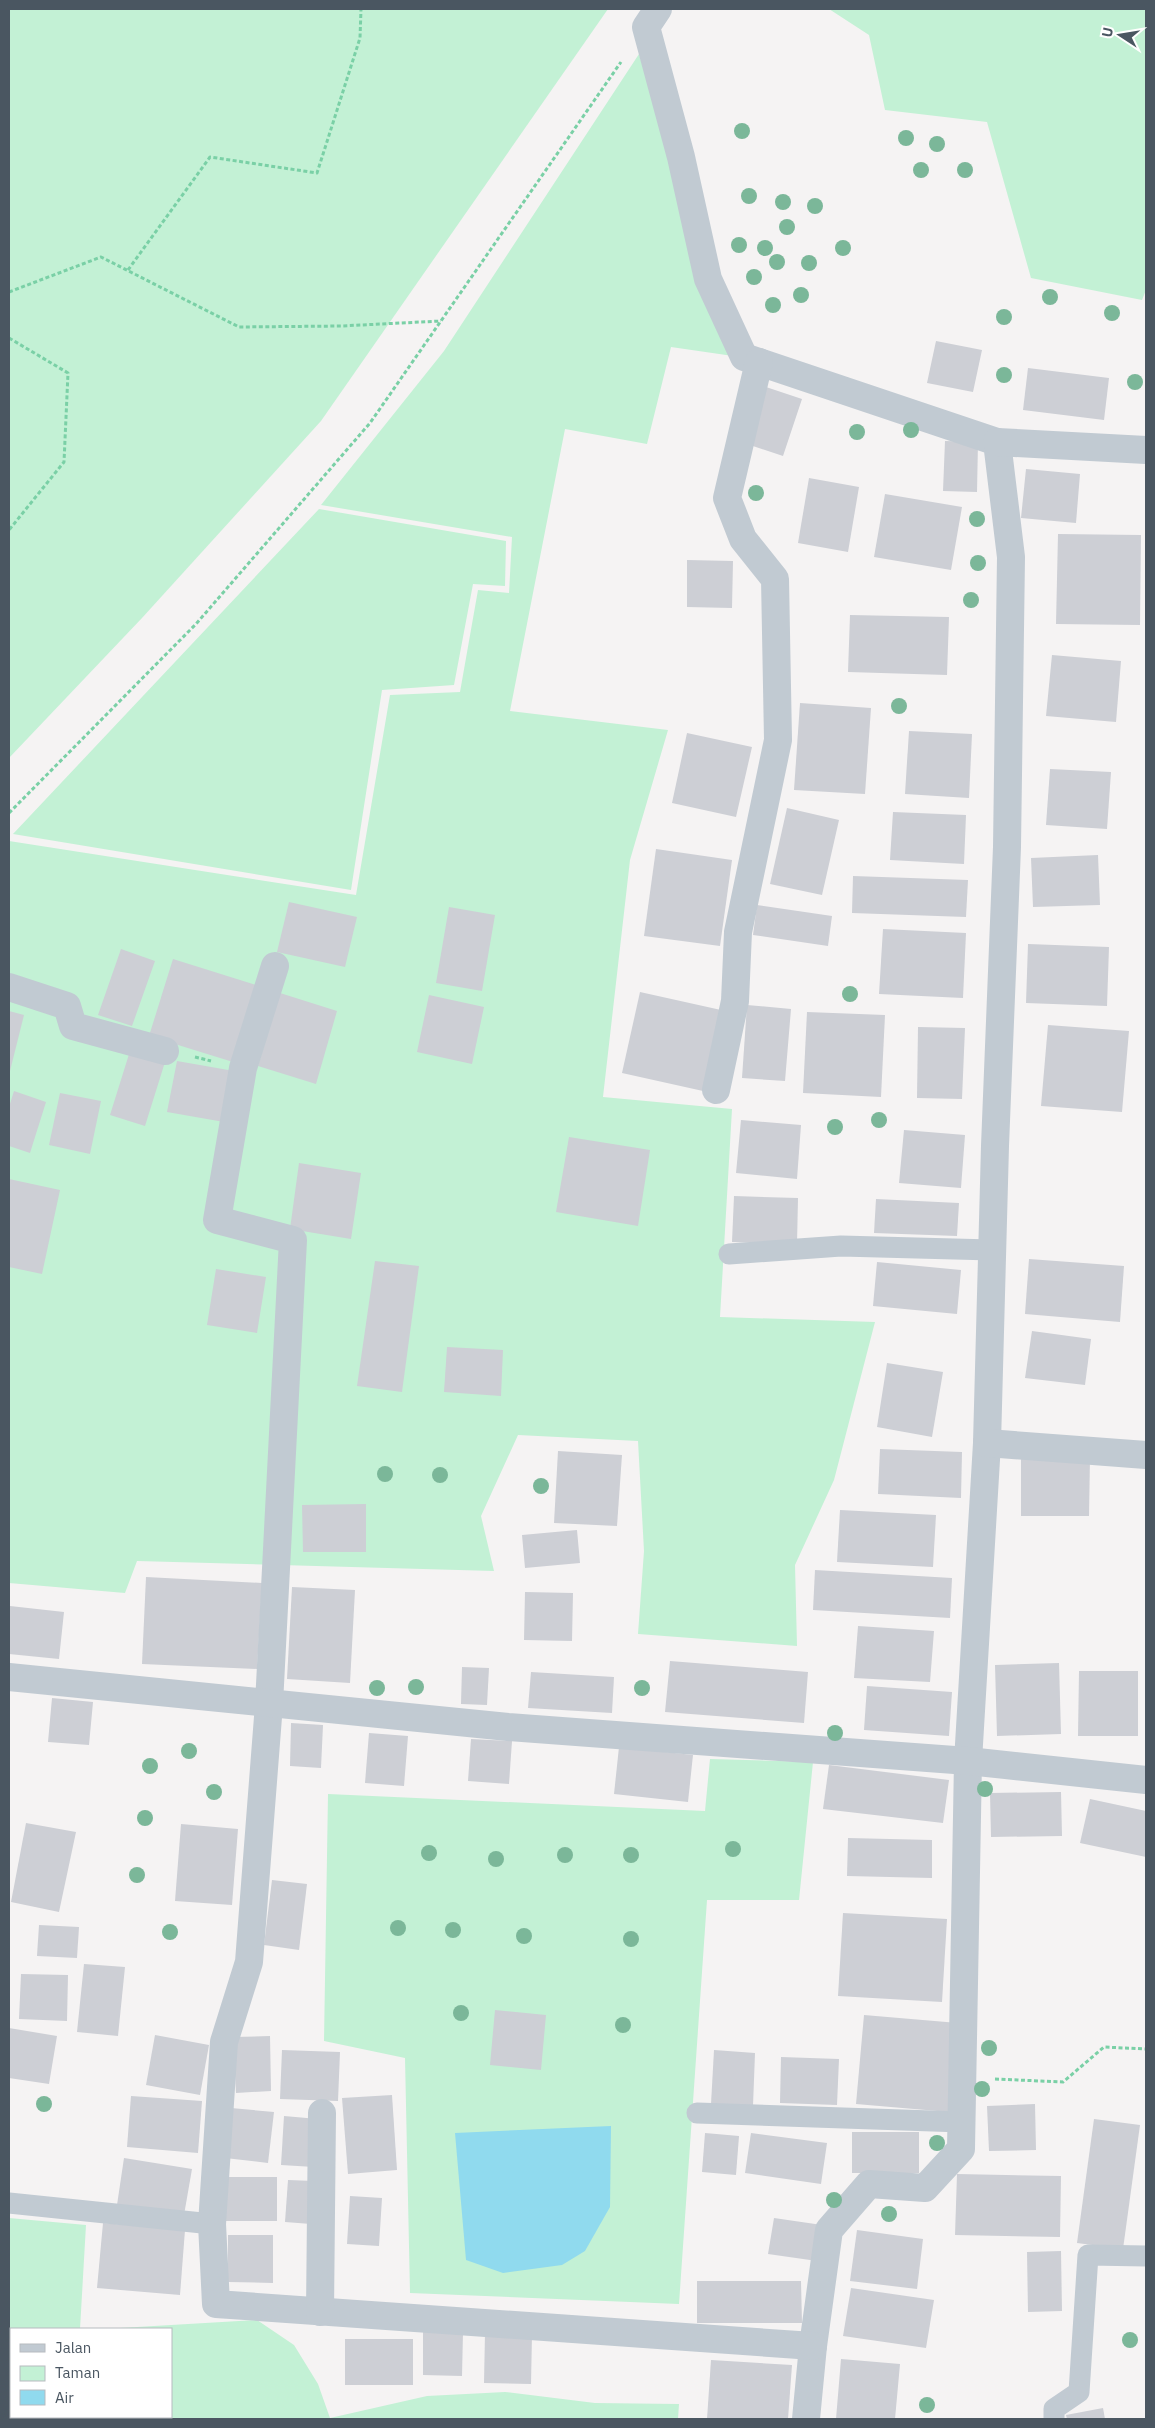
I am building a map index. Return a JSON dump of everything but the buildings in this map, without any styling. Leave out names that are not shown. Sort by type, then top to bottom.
[{"type":"street","points":[[652,18],[708,278],[744,357],[997,442],[1146,450]]},
{"type":"street","points":[[716,1090],[735,1001],[738,932],[778,740],[774,579],[743,539],[727,498],[759,362]]},
{"type":"street","points":[[806,2419],[813,2346],[829,2230],[869,2184],[925,2188],[961,2149],[968,1761],[987,1443],[1007,847],[1011,557],[997,442]]},
{"type":"street","points":[[275,966],[243,1068],[217,1220],[293,1240],[269,1704],[249,1962],[224,2042],[212,2224],[216,2304],[813,2346]]},
{"type":"street","points":[[9,987],[67,1006],[73,1026],[165,1051]]},
{"type":"street","points":[[987,1443],[1146,1455]]},
{"type":"street","points":[[9,1677],[508,1727],[968,1761],[1146,1780]]},
{"type":"street","points":[[320,2312],[322,2113]]},
{"type":"lane","points":[[729,1254],[841,1246],[992,1250]]},
{"type":"lane","points":[[697,2113],[962,2122]]},
{"type":"lane","points":[[9,2203],[212,2224]]},
{"type":"lane","points":[[1054,2419],[1054,2409],[1079,2392],[1088,2255],[1146,2256]]},
{"type":"path","points":[[128,270],[210,157],[317,173],[360,38],[361,9]]},
{"type":"path","points":[[9,813],[196,624],[370,423],[652,18]]},
{"type":"path","points":[[9,292],[101,257],[239,328],[341,326],[441,321]]},
{"type":"path","points":[[9,338],[68,373],[64,462],[9,530]]},
{"type":"path","points":[[165,1051],[243,1068]]},
{"type":"path","points":[[962,2077],[1063,2082],[1104,2047],[1146,2049]]},
{"type":"green space","points":[[9,9],[608,9],[321,421],[142,618],[9,758]]},
{"type":"green space","points":[[829,9],[1146,9],[1146,290],[1142,300],[1031,278],[987,122],[885,110],[869,35]]},
{"type":"green space","points":[[639,54],[733,356],[671,347],[647,444],[565,429],[510,711],[668,730],[630,860],[603,1097],[732,1109],[720,1317],[875,1322],[834,1480],[795,1565],[797,1646],[638,1634],[644,1551],[638,1441],[518,1435],[481,1516],[494,1571],[137,1561],[125,1593],[9,1583],[9,841],[356,895],[390,695],[460,692],[478,590],[509,593],[512,537],[321,505],[444,351]]},
{"type":"green space","points":[[319,509],[506,541],[505,586],[473,584],[454,685],[382,690],[351,890],[13,834]]},
{"type":"green space","points":[[710,1759],[813,1762],[799,1900],[707,1900],[679,2304],[410,2293],[405,2058],[324,2041],[328,1794],[705,1811]]},
{"type":"green space","points":[[9,2218],[86,2225],[80,2328],[10,2328],[10,2418],[172,2418],[172,2328],[120,2328],[257,2320],[294,2345],[318,2384],[330,2418],[427,2396],[505,2392],[595,2403],[679,2404],[678,2419],[9,2419]]},
{"type":"water","points":[[611,2126],[610,2207],[585,2251],[562,2265],[503,2273],[466,2260],[455,2133]]}]
